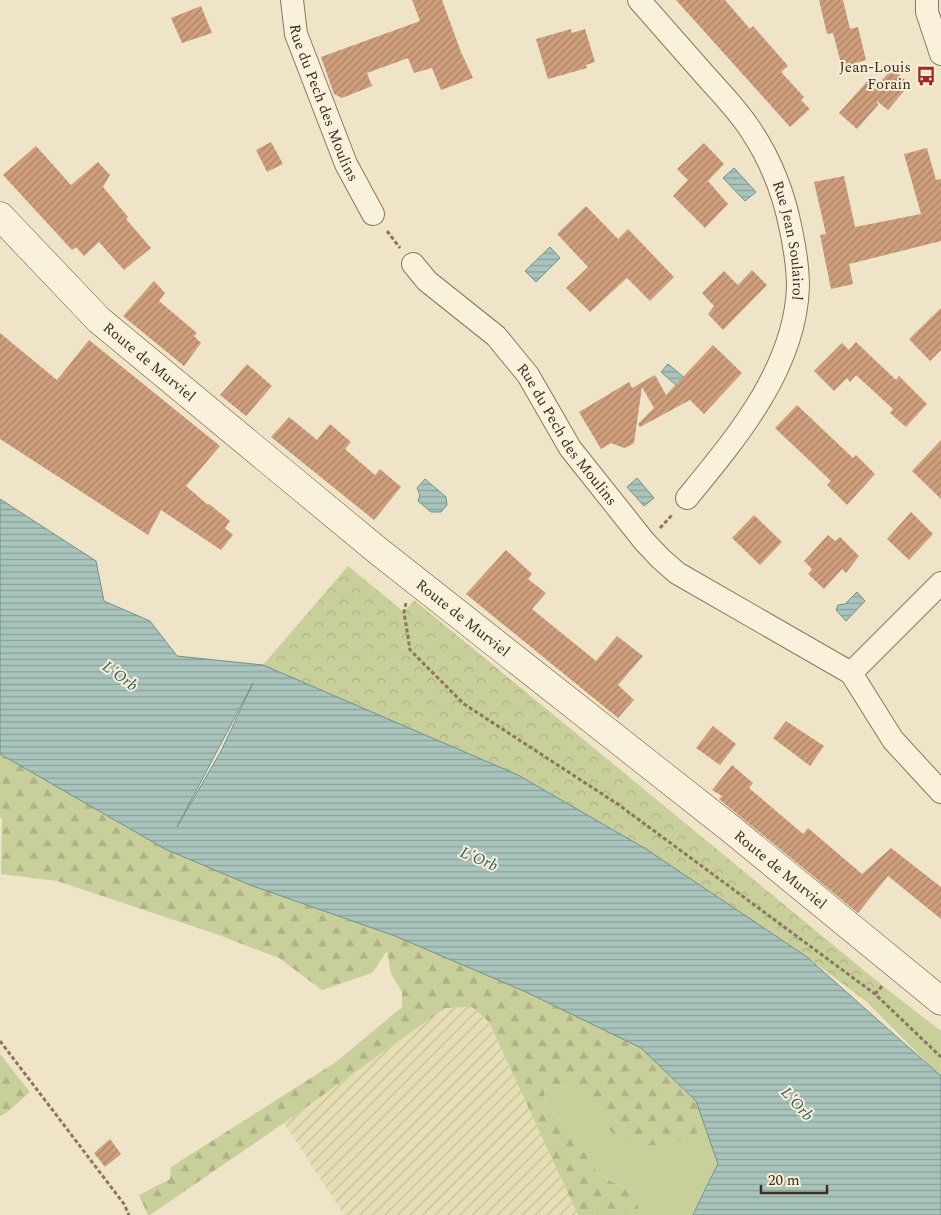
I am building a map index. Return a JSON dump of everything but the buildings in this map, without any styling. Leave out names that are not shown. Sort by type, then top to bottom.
[{"type":"main road","name":"Route de Murviel","points":[[0,216],[107,326],[377,550],[731,829],[941,1001]]},
{"type":"street","name":"Rue du Pech des Moulins","points":[[292,0],[296,34],[346,164],[373,214]]},
{"type":"street","name":"Rue Jean Soulairol","points":[[639,0],[734,108],[760,145],[776,178],[786,206],[796,257],[798,287],[794,314],[788,341],[779,364],[766,389],[735,436],[687,498]]},
{"type":"street","points":[[923,4],[941,54]]},
{"type":"street","name":"Rue du Pech des Moulins","points":[[413,264],[427,281],[496,336],[528,375],[570,448],[660,558],[677,573],[851,673],[893,740],[941,792]]},
{"type":"street","points":[[851,673],[941,583]]},
{"type":"path","points":[[373,214],[413,264]]},
{"type":"path","points":[[644,540],[659,530],[687,498]]},
{"type":"path","points":[[404,612],[410,650],[464,704],[619,805],[875,994],[941,1057]]},
{"type":"path","points":[[0,1041],[124,1204],[129,1215]]},
{"type":"shaded area","points":[[472,1007],[489,1022],[578,1215],[344,1215],[284,1123],[445,1008]]},
{"type":"green space","points":[[348,566],[404,612],[414,600],[883,986],[867,1002],[807,957],[263,665]]},
{"type":"green space","points":[[0,754],[165,849],[250,885],[395,936],[526,992],[641,1048],[696,1101],[705,1127],[692,1137],[670,1144],[639,1146],[613,1134],[595,1111],[567,1087],[544,1084],[545,1103],[574,1136],[598,1174],[635,1194],[640,1215],[578,1215],[489,1022],[472,1007],[445,1008],[284,1123],[148,1215],[139,1195],[170,1179],[171,1167],[336,1062],[402,1007],[402,992],[391,974],[387,951],[372,973],[322,990],[279,958],[216,934],[57,881],[1,874]]},
{"type":"green space","points":[[883,986],[941,1031],[941,1077],[867,1002]]},
{"type":"green space","points":[[0,1054],[30,1092],[0,1116]]},
{"type":"green space","points":[[544,1084],[567,1087],[595,1111],[613,1134],[692,1137],[705,1127],[718,1164],[705,1187],[693,1215],[640,1215],[635,1194],[598,1174],[574,1136],[545,1103]]},
{"type":"water","points":[[734,168],[756,192],[745,201],[723,178]]},
{"type":"water","points":[[550,247],[560,258],[536,282],[525,271]]},
{"type":"water","points":[[668,364],[686,379],[678,387],[661,372]]},
{"type":"water","points":[[637,478],[654,498],[644,506],[627,487]]},
{"type":"water","points":[[425,479],[446,497],[447,505],[441,512],[431,512],[418,501],[420,495],[417,488]]},
{"type":"water","name":"L'Orb","points":[[0,499],[96,561],[104,601],[150,621],[177,656],[263,665],[518,775],[646,849],[807,957],[941,1076],[941,1215],[693,1215],[718,1164],[696,1101],[641,1048],[526,992],[395,936],[250,885],[165,849],[0,754]],"holes":[[[253,683],[221,751],[177,827]]]},
{"type":"water","points":[[857,592],[865,601],[846,621],[836,610],[838,605],[845,604]]},
{"type":"place","name":"Jean-Louis Forain","points":[[926,76]]}]
